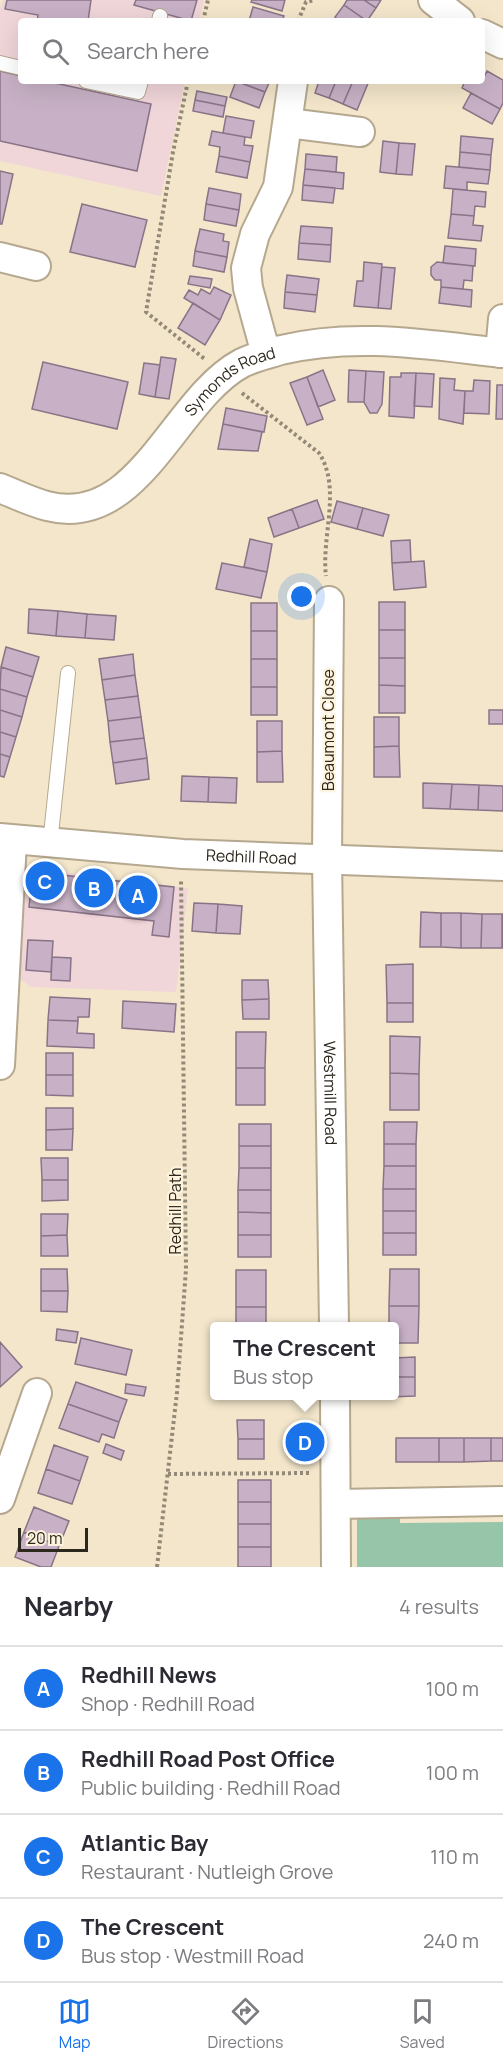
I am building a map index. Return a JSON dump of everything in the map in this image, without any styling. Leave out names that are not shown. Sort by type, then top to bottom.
[{"type":"street","points":[[433,0],[456,18]]},
{"type":"street","points":[[485,35],[503,44]]},
{"type":"street","points":[[266,354],[248,288],[246,268],[255,234],[278,187],[292,84]]},
{"type":"street","points":[[288,123],[360,132]]},
{"type":"street","points":[[0,257],[36,266]]},
{"type":"street","points":[[502,353],[503,319]]},
{"type":"street","name":"Symonds Road","points":[[0,488],[48,506],[79,508],[107,500],[130,483],[186,414],[226,374],[242,363],[266,354],[299,346],[354,340],[408,341],[502,353]]},
{"type":"street","name":"Beaumont Close","points":[[327,859],[329,601]]},
{"type":"street","points":[[0,1065],[6,840]]},
{"type":"street","name":"Redhill Road","points":[[6,840],[183,854],[503,866]]},
{"type":"street","name":"Westmill Road","points":[[327,859],[334,1322]]},
{"type":"street","points":[[0,1499],[37,1394]]},
{"type":"street","points":[[335,1400],[336,1567]]},
{"type":"street","points":[[336,1504],[503,1501]]},
{"type":"lane","points":[[0,63],[18,67]]},
{"type":"lane","points":[[100,84],[138,92],[140,84]]},
{"type":"lane","points":[[50,844],[68,673]]},
{"type":"path","points":[[204,18],[208,0]]},
{"type":"path","points":[[299,18],[306,2],[315,0]]},
{"type":"path","name":"Redhill Path","points":[[157,1567],[168,1474],[186,1269],[187,1155],[180,906],[183,854]]},
{"type":"path","points":[[168,1474],[336,1473]]},
{"type":"shaded area","points":[[3,0],[204,0],[200,18],[18,18],[18,84],[184,84],[161,196],[0,161],[0,9]]},
{"type":"shaded area","points":[[0,865],[188,888],[176,992],[31,987],[0,965]]},
{"type":"green space","points":[[400,1502],[400,1523],[503,1522],[503,1567],[357,1567],[357,1509]]},
{"type":"building","points":[[7,0],[91,0],[88,18],[38,18],[38,15],[5,9]]},
{"type":"building","points":[[136,0],[197,0],[192,18],[180,18],[134,5]]},
{"type":"building","points":[[252,0],[285,0],[282,11],[251,2]]},
{"type":"building","points":[[347,0],[364,0],[376,8],[369,18],[363,18],[344,5]]},
{"type":"building","points":[[364,0],[381,0],[376,8]]},
{"type":"building","points":[[344,5],[363,18],[336,18]]},
{"type":"building","points":[[253,7],[284,16],[283,18],[250,18]]},
{"type":"building","points":[[0,71],[18,75],[18,84],[60,84],[151,104],[137,171],[0,141]]},
{"type":"building","points":[[487,71],[503,80],[503,103],[500,109],[462,88],[464,84],[485,84]]},
{"type":"building","points":[[235,84],[244,84],[265,92],[259,108],[230,97]]},
{"type":"building","points":[[244,84],[269,84],[265,92]]},
{"type":"building","points":[[318,84],[335,84],[329,98],[315,93]]},
{"type":"building","points":[[335,84],[352,84],[343,104],[329,98]]},
{"type":"building","points":[[352,84],[368,84],[357,110],[343,104]]},
{"type":"building","points":[[197,91],[227,97],[225,106],[195,100]]},
{"type":"building","points":[[471,93],[500,109],[492,124],[463,108]]},
{"type":"building","points":[[195,100],[225,106],[223,117],[193,111]]},
{"type":"building","points":[[226,116],[254,121],[251,138],[223,133]]},
{"type":"building","points":[[212,131],[245,137],[244,145],[253,146],[250,162],[219,156],[220,147],[209,145]]},
{"type":"building","points":[[461,136],[493,139],[491,155],[460,152]]},
{"type":"building","points":[[383,141],[399,143],[396,174],[380,172]]},
{"type":"building","points":[[399,143],[415,144],[412,175],[396,174]]},
{"type":"building","points":[[460,152],[491,155],[490,170],[459,167]]},
{"type":"building","points":[[306,154],[337,157],[336,172],[305,169]]},
{"type":"building","points":[[219,156],[250,162],[247,178],[216,172]]},
{"type":"building","points":[[446,166],[490,170],[488,184],[467,182],[467,190],[444,188]]},
{"type":"building","points":[[305,169],[344,173],[343,189],[303,185]]},
{"type":"building","points":[[0,171],[13,174],[2,224],[0,224]]},
{"type":"building","points":[[303,185],[335,188],[333,203],[302,200]]},
{"type":"building","points":[[209,188],[241,194],[239,210],[206,204]]},
{"type":"building","points":[[453,189],[486,192],[485,207],[475,206],[474,216],[451,214]]},
{"type":"building","points":[[82,204],[147,220],[135,267],[70,252]]},
{"type":"building","points":[[206,204],[239,210],[236,226],[204,220]]},
{"type":"building","points":[[451,214],[474,216],[473,225],[483,226],[481,241],[448,238]]},
{"type":"building","points":[[301,226],[332,228],[331,245],[299,243]]},
{"type":"building","points":[[200,229],[224,234],[223,241],[229,242],[227,257],[195,251]]},
{"type":"building","points":[[299,243],[331,245],[330,262],[298,259]]},
{"type":"building","points":[[445,246],[476,249],[475,266],[443,263]]},
{"type":"building","points":[[195,251],[227,257],[224,272],[193,266]]},
{"type":"building","points":[[364,262],[382,264],[378,308],[354,306],[357,281],[363,281]]},
{"type":"building","points":[[437,262],[473,266],[472,281],[464,280],[463,289],[441,287],[441,280],[435,280],[431,275],[431,267]]},
{"type":"building","points":[[382,267],[395,268],[391,309],[378,308]]},
{"type":"building","points":[[287,275],[319,279],[317,295],[285,292]]},
{"type":"building","points":[[190,276],[212,279],[210,288],[188,284]]},
{"type":"building","points":[[214,287],[231,295],[220,320],[184,298],[189,290],[198,295],[201,289],[210,294]]},
{"type":"building","points":[[441,287],[472,290],[471,307],[439,303]]},
{"type":"building","points":[[285,292],[317,295],[315,312],[284,308]]},
{"type":"building","points":[[193,303],[220,320],[205,345],[178,328]]},
{"type":"building","points":[[161,357],[176,359],[169,399],[155,397]]},
{"type":"building","points":[[43,362],[128,382],[117,429],[32,409]]},
{"type":"building","points":[[144,363],[160,365],[155,397],[139,394]]},
{"type":"building","points":[[323,370],[335,400],[318,407],[307,377]]},
{"type":"building","points":[[349,370],[366,371],[364,402],[348,402]]},
{"type":"building","points":[[366,371],[384,372],[382,404],[377,413],[370,413],[364,402]]},
{"type":"building","points":[[401,373],[416,373],[414,418],[389,416],[390,377],[401,377]]},
{"type":"building","points":[[416,373],[434,374],[432,407],[414,406]]},
{"type":"building","points":[[307,377],[323,419],[307,425],[290,383]]},
{"type":"building","points":[[440,378],[455,379],[454,390],[465,391],[463,424],[439,419]]},
{"type":"building","points":[[474,380],[490,381],[489,414],[464,413],[465,391],[473,391]]},
{"type":"building","points":[[497,385],[503,385],[503,419],[496,419]]},
{"type":"building","points":[[226,408],[267,416],[264,432],[223,424]]},
{"type":"building","points":[[223,424],[262,432],[258,451],[218,449]]},
{"type":"building","points":[[317,500],[324,519],[299,528],[292,509]]},
{"type":"building","points":[[337,501],[363,508],[357,529],[331,522]]},
{"type":"building","points":[[363,508],[389,515],[383,536],[357,529]]},
{"type":"building","points":[[292,509],[299,528],[274,537],[268,518]]},
{"type":"building","points":[[250,539],[272,544],[267,572],[244,567]]},
{"type":"building","points":[[410,540],[411,562],[392,563],[391,541]]},
{"type":"building","points":[[424,561],[426,587],[394,590],[392,563]]},
{"type":"building","points":[[222,563],[267,572],[261,598],[216,589]]},
{"type":"building","points":[[379,602],[405,602],[405,630],[379,630]]},
{"type":"building","points":[[251,603],[277,603],[277,631],[251,631]]},
{"type":"building","points":[[29,609],[58,611],[56,636],[28,633]]},
{"type":"building","points":[[58,611],[87,614],[85,638],[56,636]]},
{"type":"building","points":[[87,614],[116,616],[114,640],[85,638]]},
{"type":"building","points":[[379,630],[405,630],[405,658],[379,658]]},
{"type":"building","points":[[251,631],[277,631],[277,659],[251,659]]},
{"type":"building","points":[[6,647],[39,657],[33,677],[1,667]]},
{"type":"building","points":[[133,654],[135,675],[102,680],[99,659]]},
{"type":"building","points":[[379,658],[405,658],[405,686],[379,685]]},
{"type":"building","points":[[251,659],[277,659],[277,687],[251,687]]},
{"type":"building","points":[[1,667],[33,677],[27,697],[0,689]]},
{"type":"building","points":[[135,675],[138,696],[105,700],[102,680]]},
{"type":"building","points":[[379,685],[405,686],[405,713],[379,713]]},
{"type":"building","points":[[251,687],[277,687],[277,715],[251,715]]},
{"type":"building","points":[[0,689],[27,697],[22,717],[0,710]]},
{"type":"building","points":[[138,696],[141,717],[108,721],[105,700]]},
{"type":"building","points":[[0,710],[22,717],[16,737],[0,732]]},
{"type":"building","points":[[489,710],[503,710],[503,724],[489,724]]},
{"type":"building","points":[[141,717],[144,738],[110,742],[108,721]]},
{"type":"building","points":[[374,717],[399,717],[399,746],[374,747]]},
{"type":"building","points":[[257,721],[282,721],[282,751],[257,752]]},
{"type":"building","points":[[0,732],[16,737],[10,757],[0,754]]},
{"type":"building","points":[[144,738],[147,758],[113,763],[110,742]]},
{"type":"building","points":[[399,746],[400,777],[374,777],[374,747]]},
{"type":"building","points":[[282,751],[283,782],[257,782],[257,752]]},
{"type":"building","points":[[0,754],[10,757],[4,777],[0,776]]},
{"type":"building","points":[[147,758],[149,779],[116,784],[113,763]]},
{"type":"building","points":[[182,776],[209,777],[208,802],[181,801]]},
{"type":"building","points":[[209,777],[237,778],[236,803],[208,802]]},
{"type":"building","points":[[423,783],[452,784],[450,809],[423,808]]},
{"type":"building","points":[[452,784],[479,785],[478,810],[450,809]]},
{"type":"building","points":[[479,785],[503,786],[503,811],[478,810]]},
{"type":"building","points":[[33,872],[174,887],[169,937],[152,935],[154,921],[29,907]]},
{"type":"building","points":[[194,903],[218,904],[216,933],[192,931]]},
{"type":"building","points":[[218,904],[242,906],[240,934],[216,933]]},
{"type":"building","points":[[421,912],[441,913],[441,947],[420,947]]},
{"type":"building","points":[[441,913],[461,913],[461,948],[441,947]]},
{"type":"building","points":[[461,913],[482,914],[481,948],[461,948]]},
{"type":"building","points":[[482,914],[502,914],[502,948],[481,948]]},
{"type":"building","points":[[503,914],[503,948],[502,948]]},
{"type":"building","points":[[28,940],[53,941],[51,972],[26,970]]},
{"type":"building","points":[[52,957],[71,958],[70,981],[51,980]]},
{"type":"building","points":[[413,964],[413,1003],[387,1003],[386,965]]},
{"type":"building","points":[[242,980],[268,980],[269,999],[242,1000]]},
{"type":"building","points":[[50,997],[90,999],[89,1017],[78,1017],[78,1021],[48,1020]]},
{"type":"building","points":[[269,999],[269,1019],[243,1019],[242,1000]]},
{"type":"building","points":[[123,1001],[176,1004],[174,1032],[122,1028]]},
{"type":"building","points":[[387,1003],[413,1003],[413,1022],[387,1022]]},
{"type":"building","points":[[48,1020],[78,1021],[77,1033],[94,1034],[94,1048],[47,1046]]},
{"type":"building","points":[[236,1032],[266,1032],[265,1068],[236,1068]]},
{"type":"building","points":[[390,1036],[420,1037],[419,1074],[390,1073]]},
{"type":"building","points":[[46,1053],[73,1053],[73,1075],[46,1075]]},
{"type":"building","points":[[236,1068],[265,1068],[265,1105],[236,1105]]},
{"type":"building","points":[[390,1073],[419,1074],[419,1110],[390,1110]]},
{"type":"building","points":[[46,1075],[73,1075],[73,1096],[46,1095]]},
{"type":"building","points":[[46,1108],[73,1108],[73,1129],[46,1130]]},
{"type":"building","points":[[384,1122],[417,1122],[416,1144],[384,1144]]},
{"type":"building","points":[[239,1124],[271,1124],[271,1146],[239,1146]]},
{"type":"building","points":[[73,1129],[72,1150],[46,1150],[46,1130]]},
{"type":"building","points":[[384,1144],[416,1144],[416,1166],[384,1166]]},
{"type":"building","points":[[239,1146],[271,1146],[271,1168],[239,1168]]},
{"type":"building","points":[[41,1158],[68,1158],[68,1180],[42,1180]]},
{"type":"building","points":[[384,1166],[416,1166],[416,1189],[383,1189]]},
{"type":"building","points":[[239,1168],[271,1168],[271,1190],[238,1190]]},
{"type":"building","points":[[42,1180],[68,1180],[68,1200],[42,1201]]},
{"type":"building","points":[[383,1189],[416,1189],[416,1211],[383,1211]]},
{"type":"building","points":[[238,1190],[271,1190],[271,1213],[238,1212]]},
{"type":"building","points":[[383,1211],[416,1211],[416,1233],[383,1233]]},
{"type":"building","points":[[238,1212],[271,1213],[271,1235],[238,1235]]},
{"type":"building","points":[[41,1214],[68,1214],[67,1235],[41,1236]]},
{"type":"building","points":[[383,1233],[416,1233],[416,1255],[383,1255]]},
{"type":"building","points":[[67,1235],[68,1256],[41,1256],[41,1236]]},
{"type":"building","points":[[238,1235],[271,1235],[271,1257],[238,1257]]},
{"type":"building","points":[[41,1269],[67,1269],[68,1291],[41,1291]]},
{"type":"building","points":[[390,1269],[419,1269],[419,1306],[389,1306]]},
{"type":"building","points":[[236,1270],[266,1270],[266,1307],[236,1307]]},
{"type":"building","points":[[41,1291],[68,1291],[67,1312],[41,1311]]},
{"type":"building","points":[[389,1306],[419,1306],[418,1343],[399,1343],[399,1322],[389,1322]]},
{"type":"building","points":[[236,1307],[266,1307],[266,1322],[236,1322]]},
{"type":"building","points":[[57,1329],[78,1332],[76,1343],[56,1340]]},
{"type":"building","points":[[81,1338],[132,1350],[126,1375],[75,1364]]},
{"type":"building","points":[[0,1342],[22,1367],[0,1387]]},
{"type":"building","points":[[415,1357],[415,1377],[399,1377],[399,1358]]},
{"type":"building","points":[[399,1377],[415,1377],[415,1396],[399,1397]]},
{"type":"building","points":[[76,1382],[127,1400],[119,1422],[68,1404]]},
{"type":"building","points":[[126,1384],[146,1387],[144,1396],[125,1393]]},
{"type":"building","points":[[68,1404],[119,1422],[114,1438],[102,1434],[99,1442],[59,1428]]},
{"type":"building","points":[[237,1420],[264,1420],[264,1439],[238,1439]]},
{"type":"building","points":[[396,1438],[439,1438],[439,1462],[396,1462]]},
{"type":"building","points":[[439,1438],[464,1438],[464,1462],[439,1462]]},
{"type":"building","points":[[464,1438],[491,1438],[491,1461],[464,1462]]},
{"type":"building","points":[[491,1438],[503,1438],[503,1461],[491,1461]]},
{"type":"building","points":[[238,1439],[264,1439],[264,1459],[238,1459]]},
{"type":"building","points":[[106,1444],[124,1451],[121,1460],[103,1453]]},
{"type":"building","points":[[54,1445],[88,1457],[80,1481],[46,1469]]},
{"type":"building","points":[[46,1469],[80,1481],[72,1504],[38,1493]]},
{"type":"building","points":[[238,1480],[271,1480],[271,1502],[238,1502]]},
{"type":"building","points":[[238,1502],[271,1502],[271,1524],[238,1524]]},
{"type":"building","points":[[34,1507],[69,1521],[59,1546],[24,1532]]},
{"type":"building","points":[[238,1524],[271,1524],[271,1547],[238,1547]]},
{"type":"building","points":[[24,1532],[59,1546],[51,1567],[41,1567],[15,1557]]},
{"type":"building","points":[[238,1547],[271,1547],[271,1567],[238,1567]]},
{"type":"place","name":"Atlantic Bay","points":[[45,881]]},
{"type":"place","name":"Redhill Road Post Office","points":[[94,888]]},
{"type":"place","name":"Redhill News","points":[[138,895]]},
{"type":"place","name":"The Crescent","points":[[305,1442]]}]
